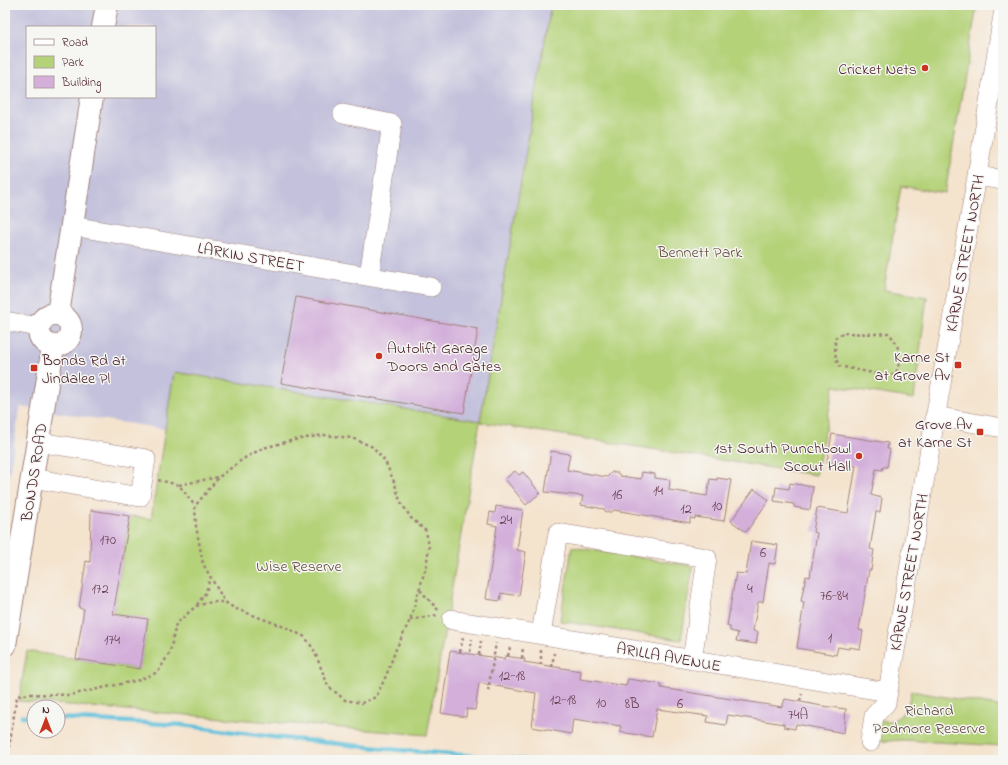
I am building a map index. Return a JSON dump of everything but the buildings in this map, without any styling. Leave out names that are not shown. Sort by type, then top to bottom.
[{"type":"main road","points":[[104,26],[107,5]]},
{"type":"main road","points":[[58,314],[92,98]]},
{"type":"main road","points":[[58,314],[68,320],[71,325],[71,336],[64,344],[54,347],[44,342],[40,338],[39,327],[44,318],[48,315],[58,314]]},
{"type":"main road","name":"BONDS ROAD","points":[[5,644],[54,347]]},
{"type":"street","name":"KARNE STREET NORTH","points":[[887,697],[977,176],[1003,15]]},
{"type":"street","points":[[343,114],[392,124],[369,276]]},
{"type":"street","points":[[977,176],[1003,180]]},
{"type":"street","name":"LARKIN STREET","points":[[72,226],[431,287]]},
{"type":"street","points":[[5,321],[39,327]]},
{"type":"street","points":[[935,416],[1003,428]]},
{"type":"street","points":[[32,478],[140,497],[144,476],[146,460],[38,442]]},
{"type":"street","points":[[541,642],[558,533],[707,558],[692,660]]},
{"type":"street","name":"ARILLA AVENUE","points":[[452,618],[452,620],[541,642],[692,660],[887,697]]},
{"type":"street","points":[[870,742],[874,716],[887,697]]},
{"type":"path","points":[[844,332],[874,334],[888,333],[900,353],[898,368],[894,375],[887,376],[838,366],[835,341],[836,337],[840,334],[844,332]]},
{"type":"path","points":[[179,485],[195,506],[196,526],[203,564],[225,602],[234,608],[305,636],[314,650],[328,686],[345,700],[362,703],[376,697],[410,620],[426,567],[429,547],[426,531],[411,518],[400,501],[386,461],[373,447],[352,438],[323,435],[294,440],[263,448],[243,459],[219,477],[195,506]]},
{"type":"path","points":[[144,476],[179,485],[219,477]]},
{"type":"path","points":[[7,760],[17,696],[30,694],[70,695],[139,680],[158,672],[170,652],[176,624],[196,606],[206,592],[210,577]]},
{"type":"path","points":[[410,620],[442,615],[420,589]]},
{"type":"path","points":[[196,606],[212,602],[225,602]]},
{"type":"path","points":[[460,652],[463,637]]},
{"type":"path","points":[[470,652],[472,639]]},
{"type":"path","points":[[479,655],[481,640]]},
{"type":"path","points":[[488,691],[496,642]]},
{"type":"path","points":[[541,642],[541,665]]},
{"type":"path","points":[[508,656],[510,645]]},
{"type":"path","points":[[522,658],[523,647]]},
{"type":"path","points":[[552,667],[554,652]]},
{"type":"shaded area","points":[[5,5],[551,5],[480,421],[175,372],[165,429],[20,407],[5,501]]},
{"type":"green space","name":"Bennett Park","points":[[551,5],[977,5],[945,193],[901,186],[884,290],[927,297],[914,399],[834,386],[816,475],[480,422],[427,735],[66,705],[66,699],[26,699],[26,702],[19,701],[27,651],[140,669],[148,619],[113,614],[130,516],[151,519],[174,372],[480,421]]},
{"type":"green space","points":[[572,547],[693,566],[681,640],[560,621]]},
{"type":"green space","name":"Richard Podmore Reserve","points":[[911,691],[1003,707],[1003,746],[903,740],[874,742],[877,720],[889,721],[895,719],[903,713]]},
{"type":"waterway","points":[[22,716],[26,716]]},
{"type":"waterway","points":[[66,718],[182,725],[273,737],[388,749],[524,760]]},
{"type":"place","name":"Cricket Nets","points":[[925,68]]},
{"type":"place","name":"Autolift Garage Doors and Gates","points":[[379,356]]},
{"type":"place","name":"Karne St at Grove Av","points":[[958,365]]},
{"type":"place","name":"Bonds Rd at Jindalee Pl","points":[[34,368]]},
{"type":"place","name":"Grove Av at Karne St","points":[[980,432]]},
{"type":"place","name":"1st South Punchbowl Scout Hall","points":[[859,456]]},
{"type":"park label","name":"Wise Reserve","points":[[299,565]]}]
